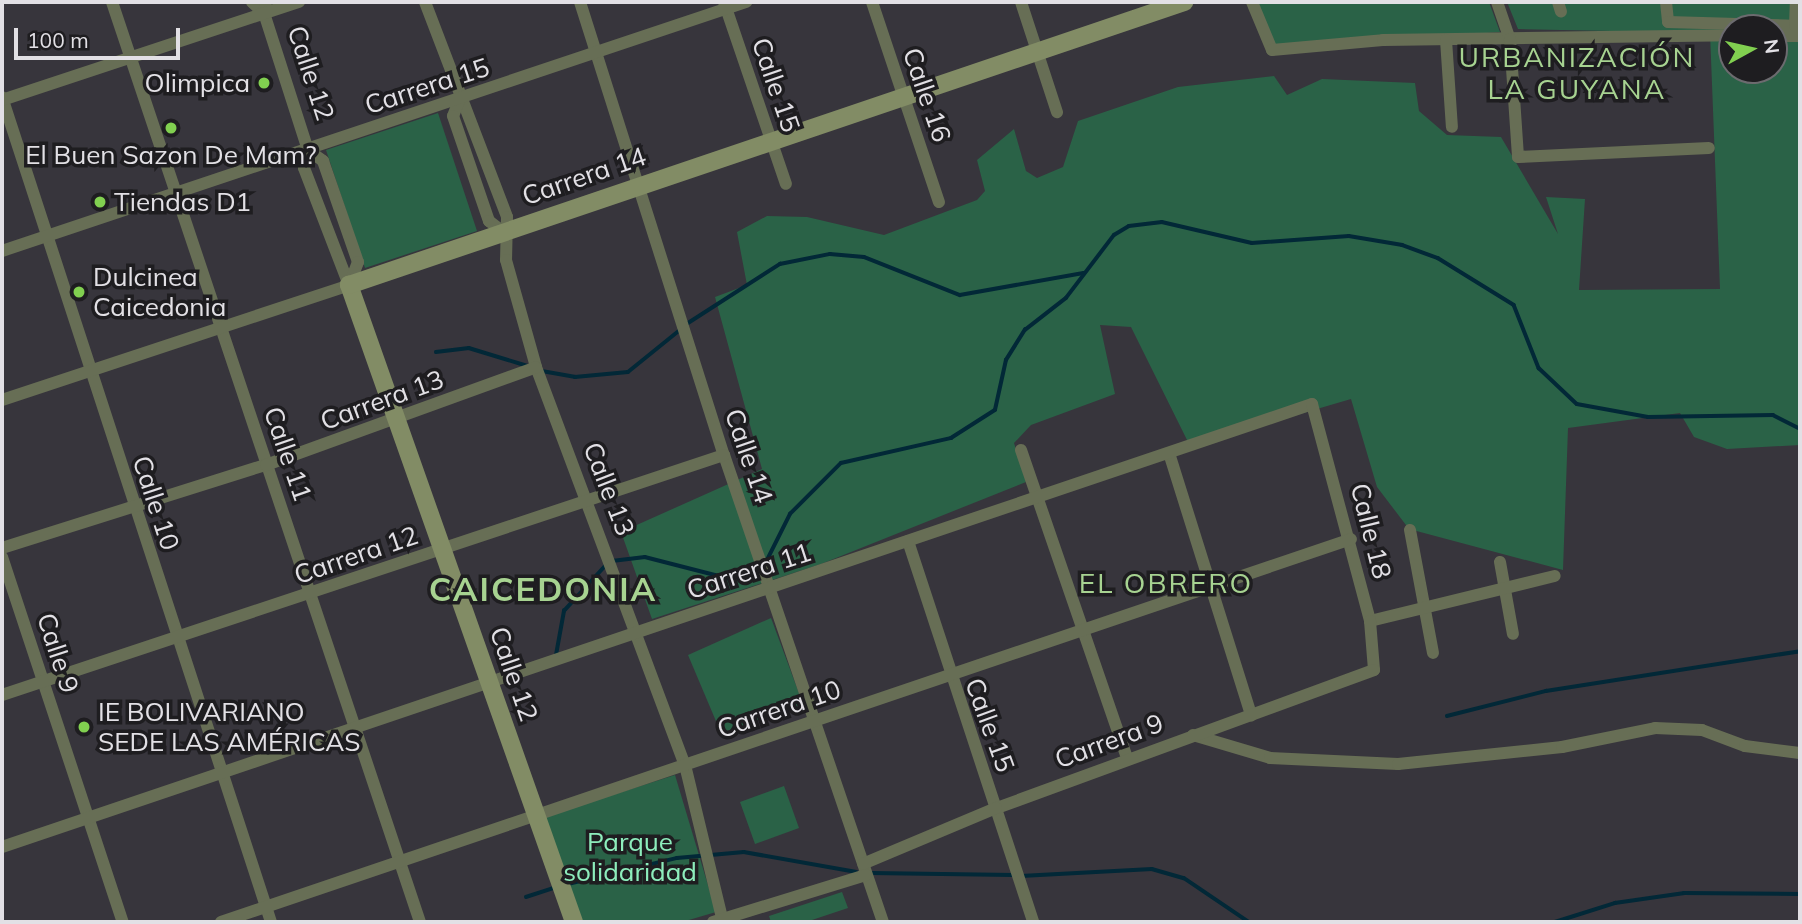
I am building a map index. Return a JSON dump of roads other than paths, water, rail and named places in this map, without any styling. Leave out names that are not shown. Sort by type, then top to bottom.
[{"type":"main road","name":"Carrera 14","points":[[349,285],[638,184],[904,98],[1175,4]]},
{"type":"main road","name":"Calle 12","points":[[349,285],[574,922]]},
{"type":"street","name":"Calle 11","points":[[112,2],[135,58],[176,198],[266,465],[313,594],[420,922]]},
{"type":"street","name":"Calle 12","points":[[253,2],[265,8],[307,149],[304,168],[349,285]]},
{"type":"street","points":[[2,99],[135,58],[265,8],[299,2]]},
{"type":"street","name":"Calle 13","points":[[425,2],[460,98],[470,110],[507,216],[503,232],[536,366],[589,499],[685,765],[719,921]]},
{"type":"street","name":"Calle 14","points":[[580,2],[593,55],[638,184],[724,456],[817,720],[883,922]]},
{"type":"street","name":"Carrera 15","points":[[2,251],[176,198],[307,149],[593,55],[725,5],[746,2]]},
{"type":"street","name":"Calle 16","points":[[872,2],[939,202]]},
{"type":"street","points":[[1021,2],[1057,113]]},
{"type":"street","points":[[1252,2],[1272,50],[1446,40],[1718,35]]},
{"type":"street","points":[[1497,2],[1510,39],[1518,157],[1709,148]]},
{"type":"street","points":[[1666,2],[1668,22],[1799,30],[1796,2]]},
{"type":"street","name":"Calle 15","points":[[725,5],[786,184]]},
{"type":"street","points":[[1446,40],[1452,127]]},
{"type":"street","name":"Calle 13","points":[[460,98],[453,116],[489,221],[503,232]]},
{"type":"street","name":"Calle 10","points":[[2,99],[43,237],[271,922]]},
{"type":"street","name":"Calle 12","points":[[307,149],[323,161],[358,262],[349,285]]},
{"type":"street","name":"Carrera 14","points":[[2,400],[349,285]]},
{"type":"street","name":"Carrera 13","points":[[2,548],[133,503],[266,465],[396,420],[536,366]]},
{"type":"street","name":"Carrera 11","points":[[2,847],[86,817],[357,730],[637,632],[1312,404]]},
{"type":"street","name":"Calle 18","points":[[1312,404],[1351,539],[1370,621],[1374,670]]},
{"type":"street","points":[[1021,450],[1127,758]]},
{"type":"street","points":[[1169,453],[1214,585],[1251,715]]},
{"type":"street","name":"Carrera 12","points":[[2,695],[43,679],[176,642],[589,499],[724,456]]},
{"type":"street","points":[[1410,530],[1433,653]]},
{"type":"street","name":"Carrera 10","points":[[221,922],[1351,539]]},
{"type":"street","name":"Calle 15","points":[[908,541],[948,676],[996,808],[1033,922]]},
{"type":"street","name":"Calle 9","points":[[2,557],[123,922]]},
{"type":"street","points":[[1500,562],[1513,634]]},
{"type":"street","points":[[1370,621],[1424,605],[1555,576]]},
{"type":"street","name":"Carrera 9","points":[[719,921],[864,869],[996,808],[1374,670]]},
{"type":"street","points":[[1193,735],[1270,758],[1398,764],[1562,747],[1656,728],[1702,730],[1745,746],[1800,753]]},
{"type":"waterway","points":[[765,564],[790,514],[841,463],[951,438],[995,410],[1006,360],[1025,330],[1066,298],[1114,235],[1129,226],[1162,222],[1252,243],[1349,236],[1402,245],[1438,258],[1514,305],[1539,368],[1577,404],[1648,417],[1773,415],[1800,429]]},
{"type":"waterway","points":[[685,325],[780,264],[830,254],[864,257],[960,295],[1083,273]]},
{"type":"waterway","points":[[542,371],[575,377],[628,372],[680,330]]},
{"type":"waterway","points":[[436,352],[469,348],[528,366]]},
{"type":"waterway","points":[[612,561],[645,557],[727,578],[760,570]]},
{"type":"waterway","points":[[556,655],[564,611],[606,565]]},
{"type":"waterway","points":[[1447,716],[1546,691],[1800,651]]},
{"type":"waterway","points":[[568,884],[677,858],[744,852],[856,872]]},
{"type":"waterway","points":[[1021,876],[1152,869],[1184,878],[1249,922]]},
{"type":"waterway","points":[[871,873],[1013,875]]},
{"type":"waterway","points":[[526,897],[557,887]]},
{"type":"waterway","points":[[1555,922],[1615,903],[1684,893],[1800,894]]},
{"type":"place","name":"Olimpica","points":[[264,83]]},
{"type":"place","name":"El Buen Sazon De Mam?","points":[[171,128]]},
{"type":"place","name":"Tiendas D1","points":[[100,202]]},
{"type":"place","name":"Dulcinea Caicedonia","points":[[79,292]]},
{"type":"place","name":"IE BOLIVARIANO SEDE LAS AMÉRICAS","points":[[84,727]]},
{"type":"district","name":"URBANIZACIÓN LA GUYANA","points":[[1577,73]]},
{"type":"district","name":"EL OBRERO","points":[[1166,583]]},
{"type":"district","name":"CAICEDONIA","points":[[543,589]]},
{"type":"park label","name":"Parque solidaridad","points":[[630,857]]}]
